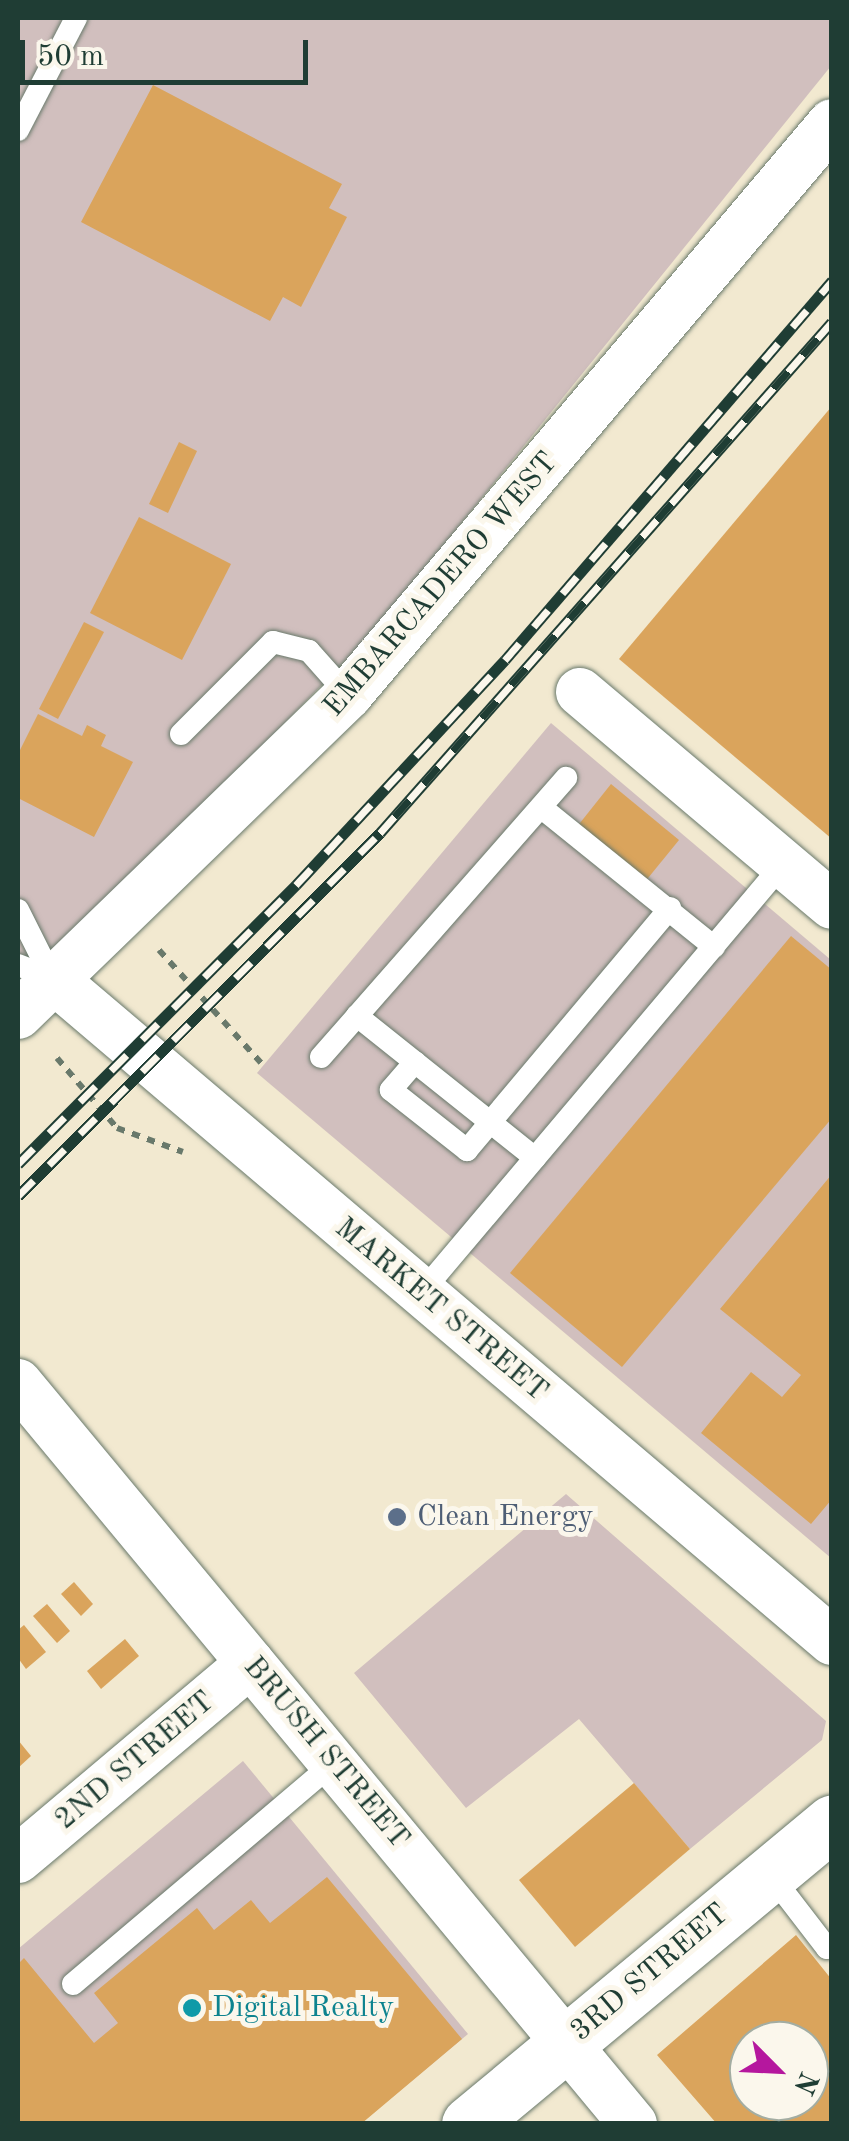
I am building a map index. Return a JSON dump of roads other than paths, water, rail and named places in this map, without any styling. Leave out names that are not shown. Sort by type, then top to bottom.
[{"type":"street","name":"EMBARCADERO WEST","points":[[18,1015],[34,971],[348,696],[832,124]]},
{"type":"street","points":[[580,692],[832,905]]},
{"type":"street","name":"MARKET STREET","points":[[34,971],[832,1641]]},
{"type":"street","name":"BRUSH STREET","points":[[18,1383],[633,2124]]},
{"type":"street","name":"2ND STREET","points":[[18,1859],[251,1663]]},
{"type":"street","name":"3RD STREET","points":[[468,2124],[832,1823]]},
{"type":"lane","points":[[19,124],[76,18]]},
{"type":"lane","points":[[181,734],[272,642],[308,651],[348,696]]},
{"type":"lane","points":[[321,1057],[566,778]]},
{"type":"lane","points":[[542,808],[714,946]]},
{"type":"lane","points":[[421,1293],[784,864]]},
{"type":"lane","points":[[415,1062],[391,1090],[467,1150],[670,908]]},
{"type":"lane","points":[[18,910],[34,971]]},
{"type":"lane","points":[[357,1016],[535,1158]]},
{"type":"lane","points":[[73,1984],[335,1762]]},
{"type":"lane","points":[[770,1874],[827,1948],[832,1945]]},
{"type":"railway","points":[[18,1164],[296,885],[505,660],[832,281]]},
{"type":"railway","points":[[18,1196],[380,833],[832,322]]},
{"type":"place","name":"Clean Energy","points":[[397,1517]]},
{"type":"place","name":"Digital Realty","points":[[192,2008]]}]
